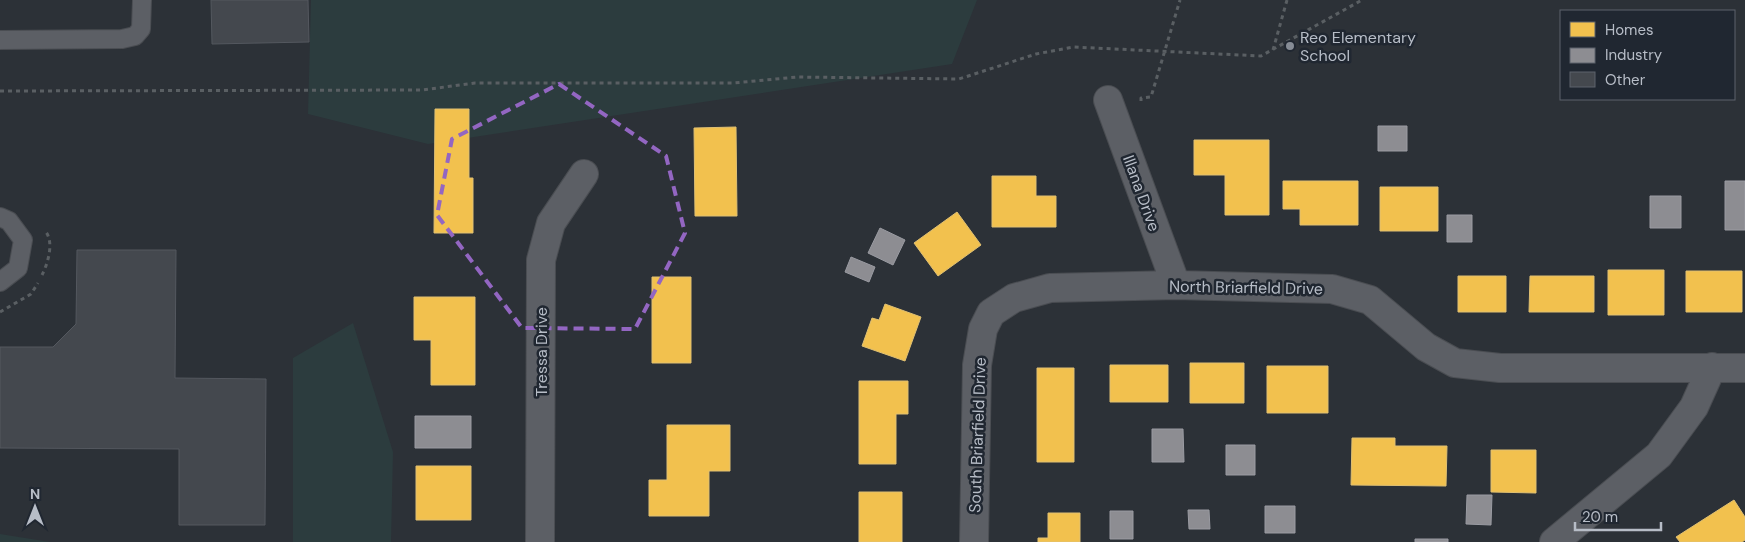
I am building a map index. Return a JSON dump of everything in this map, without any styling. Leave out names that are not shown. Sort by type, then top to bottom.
[{"type":"street","name":"Illana Drive","points":[[1108,100],[1176,285]]},
{"type":"street","name":"Tressa Drive","points":[[540,542],[541,260],[551,223],[584,174]]},
{"type":"street","name":"North Briarfield Drive","points":[[983,329],[990,312],[1014,298],[1050,288],[1176,285],[1332,289],[1370,300],[1426,347],[1455,363],[1500,368],[1745,368]]},
{"type":"street","name":"South Briarfield Drive","points":[[974,542],[977,365],[983,329]]},
{"type":"street","points":[[1554,542],[1659,456],[1694,407],[1712,368]]},
{"type":"lane","points":[[0,40],[122,39],[135,36],[141,29],[142,0]]},
{"type":"lane","points":[[0,217],[9,221],[23,240],[18,268],[0,282]]},
{"type":"path","points":[[1140,105],[1141,98],[1151,96],[1180,0]]},
{"type":"path","points":[[1273,50],[1287,0]]},
{"type":"path","points":[[0,91],[422,90],[475,83],[734,83],[797,77],[959,79],[1036,54],[1073,47],[1261,56],[1362,0]]},
{"type":"highlighted area","points":[[559,84],[666,156],[685,233],[635,329],[522,328],[437,215],[452,139]]},
{"type":"shaded area","points":[[311,0],[977,0],[952,64],[428,144],[308,114]]},
{"type":"shaded area","points":[[353,323],[393,452],[391,542],[293,542],[293,358]]},
{"type":"shaded area","points":[[0,534],[50,542],[0,542]]},
{"type":"building: Homes","points":[[435,109],[469,109],[469,178],[473,178],[473,233],[434,233]]},
{"type":"building: Homes","points":[[736,127],[737,216],[695,216],[694,128]]},
{"type":"building: Homes","points":[[1194,140],[1269,140],[1269,215],[1225,215],[1225,175],[1194,175]]},
{"type":"building: Homes","points":[[992,176],[1036,176],[1036,196],[1056,196],[1056,227],[992,227]]},
{"type":"building: Homes","points":[[1283,181],[1358,181],[1358,225],[1300,225],[1300,209],[1283,209]]},
{"type":"building: Homes","points":[[1380,187],[1438,187],[1438,231],[1380,231]]},
{"type":"building: Homes","points":[[957,212],[981,245],[938,276],[914,243]]},
{"type":"building: Homes","points":[[1608,270],[1664,270],[1664,315],[1608,315]]},
{"type":"building: Homes","points":[[1686,271],[1742,271],[1742,312],[1686,312]]},
{"type":"building: Homes","points":[[1458,276],[1506,276],[1506,312],[1458,312]]},
{"type":"building: Homes","points":[[1530,276],[1594,276],[1594,312],[1529,312]]},
{"type":"building: Homes","points":[[652,277],[691,277],[691,363],[652,363]]},
{"type":"building: Homes","points":[[414,297],[475,297],[475,385],[431,385],[431,340],[414,340]]},
{"type":"building: Homes","points":[[885,304],[921,317],[905,361],[862,346],[872,318],[879,320]]},
{"type":"building: Homes","points":[[1190,363],[1244,363],[1244,403],[1190,403]]},
{"type":"building: Homes","points":[[1110,365],[1168,365],[1168,402],[1110,402]]},
{"type":"building: Homes","points":[[1267,366],[1328,366],[1328,413],[1267,413]]},
{"type":"building: Homes","points":[[1037,368],[1074,368],[1074,462],[1037,462]]},
{"type":"building: Homes","points":[[859,381],[908,381],[908,414],[896,414],[896,464],[859,464]]},
{"type":"building: Homes","points":[[667,425],[730,425],[730,471],[709,471],[709,516],[649,516],[649,480],[667,480]]},
{"type":"building: Homes","points":[[1352,438],[1395,438],[1395,446],[1447,446],[1446,486],[1351,485]]},
{"type":"building: Homes","points":[[1491,450],[1536,450],[1536,493],[1491,492]]},
{"type":"building: Homes","points":[[416,466],[471,466],[471,520],[416,520]]},
{"type":"building: Homes","points":[[859,492],[902,492],[902,542],[859,542]]},
{"type":"building: Homes","points":[[1734,500],[1745,517],[1745,540],[1742,542],[1680,542],[1676,537]]},
{"type":"building: Homes","points":[[1048,513],[1080,513],[1080,542],[1038,542],[1038,538],[1048,538]]},
{"type":"building: Industry","points":[[1378,126],[1407,126],[1407,151],[1378,151]]},
{"type":"building: Industry","points":[[1725,181],[1745,181],[1745,230],[1725,230]]},
{"type":"building: Industry","points":[[1650,196],[1681,196],[1681,228],[1650,228]]},
{"type":"building: Industry","points":[[1447,215],[1472,215],[1472,242],[1447,242]]},
{"type":"building: Industry","points":[[880,228],[905,240],[893,265],[868,253]]},
{"type":"building: Industry","points":[[851,257],[875,267],[869,282],[845,272]]},
{"type":"building: Industry","points":[[415,416],[471,416],[471,448],[415,448]]},
{"type":"building: Industry","points":[[1152,429],[1183,429],[1184,462],[1152,462]]},
{"type":"building: Industry","points":[[1226,445],[1255,445],[1255,475],[1226,475]]},
{"type":"building: Industry","points":[[1467,495],[1492,495],[1491,525],[1466,524]]},
{"type":"building: Industry","points":[[1265,506],[1295,506],[1295,533],[1265,533]]},
{"type":"building: Industry","points":[[1188,510],[1209,510],[1210,529],[1189,529]]},
{"type":"building: Industry","points":[[1110,511],[1133,511],[1133,539],[1110,539]]},
{"type":"building: Industry","points":[[1415,539],[1448,539],[1448,542],[1415,542]]},
{"type":"building: Other","points":[[211,0],[308,0],[309,42],[212,44]]},
{"type":"building: Other","points":[[77,250],[176,250],[175,378],[266,379],[265,525],[179,525],[179,449],[0,448],[0,347],[53,347],[76,324]]},
{"type":"place","name":"Reo Elementary School","points":[[1290,46]]}]
